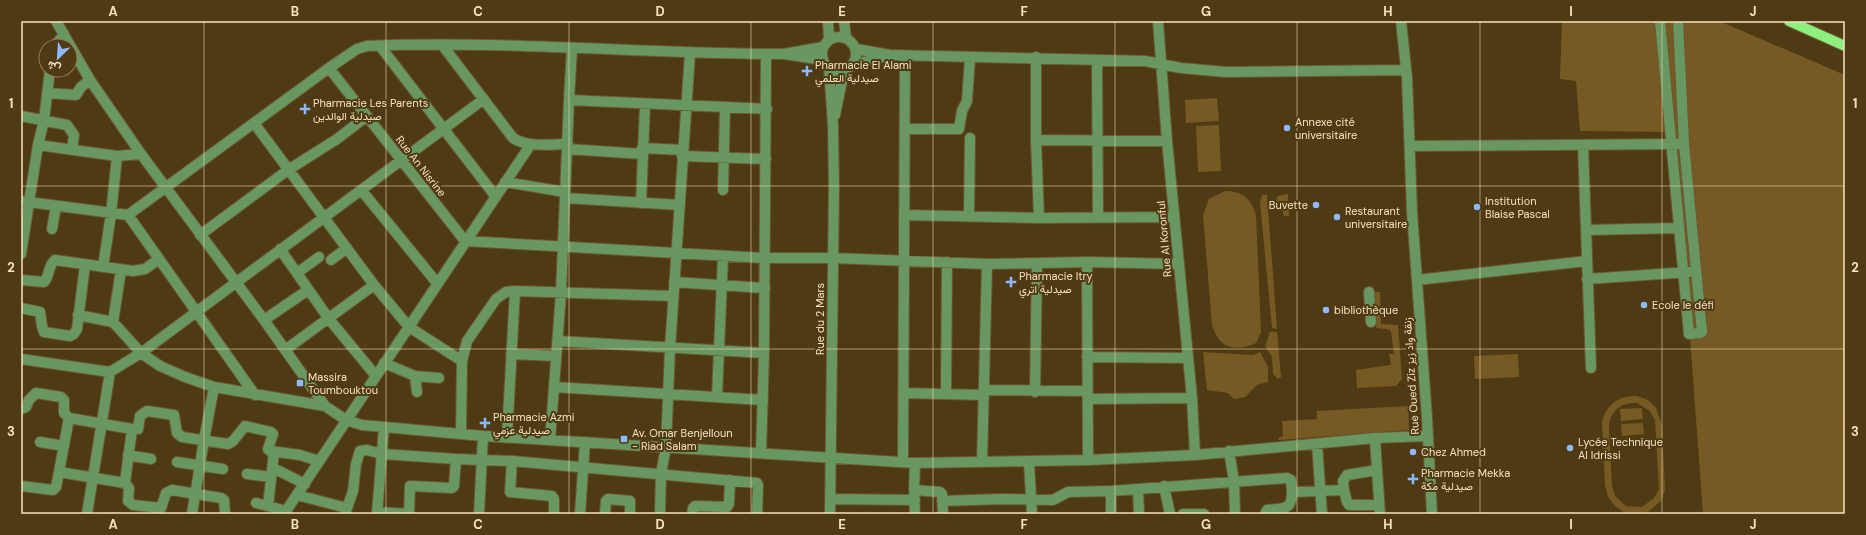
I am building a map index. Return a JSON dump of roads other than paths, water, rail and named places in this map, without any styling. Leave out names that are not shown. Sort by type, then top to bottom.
[{"type":"main road","points":[[1789,21],[1845,46]]},
{"type":"street","points":[[56,21],[90,80],[141,154],[264,320],[325,406],[346,420],[362,425],[483,436],[915,463],[1029,462],[1195,455],[1375,438],[1427,436]]},
{"type":"street","points":[[826,64],[828,21]]},
{"type":"street","points":[[844,21],[846,38]]},
{"type":"street","name":"Rue Al Koronful","points":[[1158,21],[1178,264],[1192,398],[1195,455]]},
{"type":"street","name":"Rue Oued Ziz زنقة واد زيز","points":[[1401,21],[1406,70],[1427,436],[1430,450],[1432,514]]},
{"type":"street","points":[[1660,21],[1688,334],[1700,334],[1702,332],[1684,144],[1678,21]]},
{"type":"street","points":[[61,38],[64,34]]},
{"type":"street","points":[[25,202],[128,215],[329,68],[357,49],[367,46],[572,48],[690,53],[784,54],[826,44],[835,38],[846,38],[856,49],[856,57],[853,65]]},
{"type":"street","points":[[380,46],[496,197]]},
{"type":"street","points":[[443,46],[484,99],[508,134],[518,141],[531,144],[568,147],[682,153],[724,158],[766,159]]},
{"type":"street","points":[[550,440],[561,293],[572,48]]},
{"type":"street","points":[[856,49],[890,55],[906,56],[1036,58],[1145,62],[1189,69],[1226,72],[1406,70]]},
{"type":"street","points":[[660,514],[662,474],[666,447],[674,282],[690,53]]},
{"type":"street","points":[[760,453],[763,400],[765,288],[764,258],[767,109],[766,54]]},
{"type":"street","points":[[784,54],[826,64],[836,71],[844,71],[853,65],[890,55]]},
{"type":"street","points":[[903,462],[903,260],[906,56]]},
{"type":"street","points":[[905,128],[959,128],[962,111],[967,101],[970,58]]},
{"type":"street","points":[[1036,58],[1036,140],[1039,218]]},
{"type":"street","points":[[1097,60],[1098,217]]},
{"type":"street","name":"Rue du 2 Mars","points":[[826,64],[833,125],[830,514]]},
{"type":"street","name":"Rue An Nisrine","points":[[329,68],[465,241]]},
{"type":"street","name":"Rue du 2 Mars","points":[[833,125],[844,71]]},
{"type":"street","points":[[21,254],[25,202],[44,120],[49,78]]},
{"type":"street","points":[[47,93],[76,95],[81,87],[90,80]]},
{"type":"street","points":[[21,359],[110,372],[141,353],[280,249],[362,191],[484,99]]},
{"type":"street","points":[[569,100],[686,107],[767,109]]},
{"type":"street","points":[[641,203],[645,105]]},
{"type":"street","points":[[723,190],[725,108]]},
{"type":"street","points":[[21,116],[67,125],[74,135],[72,150]]},
{"type":"street","points":[[200,235],[288,170],[337,138],[367,116]]},
{"type":"street","points":[[254,123],[374,285],[409,327],[462,361]]},
{"type":"street","points":[[969,215],[970,138]]},
{"type":"street","points":[[1036,140],[1167,141]]},
{"type":"street","points":[[256,503],[285,512],[531,144]]},
{"type":"street","points":[[1410,146],[1684,144]]},
{"type":"street","points":[[38,145],[117,156],[141,154]]},
{"type":"street","points":[[1583,145],[1591,368]]},
{"type":"street","points":[[103,267],[111,214],[117,156]]},
{"type":"street","points":[[505,182],[565,195],[641,203],[680,205]]},
{"type":"street","points":[[362,191],[437,283]]},
{"type":"street","points":[[52,229],[56,206]]},
{"type":"street","points":[[128,215],[255,395]]},
{"type":"street","points":[[904,215],[969,215],[1039,218],[1174,217]]},
{"type":"street","points":[[1586,230],[1679,228]]},
{"type":"street","points":[[465,241],[562,248],[764,258],[832,258],[987,264],[1087,262],[1178,264]]},
{"type":"street","points":[[331,260],[347,248]]},
{"type":"street","points":[[280,249],[329,319],[376,376]]},
{"type":"street","points":[[717,397],[723,256]]},
{"type":"street","points":[[297,273],[319,257]]},
{"type":"street","points":[[21,280],[44,282],[47,279],[52,263],[55,260],[121,270],[142,270],[159,259]]},
{"type":"street","points":[[1417,280],[1586,261]]},
{"type":"street","points":[[946,394],[947,262]]},
{"type":"street","points":[[1087,262],[1088,460]]},
{"type":"street","points":[[982,462],[987,264]]},
{"type":"street","points":[[1035,392],[1037,264]]},
{"type":"street","points":[[21,308],[40,312],[44,332],[70,336],[74,334],[77,329],[85,265]]},
{"type":"street","points":[[113,322],[121,270]]},
{"type":"street","points":[[1587,280],[1696,271]]},
{"type":"street","points":[[674,282],[765,288]]},
{"type":"street","points":[[285,350],[374,285]]},
{"type":"street","points":[[1684,286],[1697,285]]},
{"type":"street","points":[[264,320],[308,290]]},
{"type":"street","points":[[506,437],[515,291]]},
{"type":"street","points":[[461,434],[462,361],[466,341],[496,299],[506,292],[515,291],[674,296]]},
{"type":"street","points":[[1370,292],[1371,322]]},
{"type":"street","points":[[78,315],[113,322],[141,353],[160,366],[214,387],[325,406]]},
{"type":"street","points":[[558,341],[764,354]]},
{"type":"street","points":[[511,354],[556,356]]},
{"type":"street","points":[[1087,357],[1188,358]]},
{"type":"street","points":[[384,363],[415,376],[439,378]]},
{"type":"street","points":[[87,514],[100,424],[110,372]]},
{"type":"street","points":[[415,376],[417,392]]},
{"type":"street","points":[[192,514],[199,466],[214,387]]},
{"type":"street","points":[[554,387],[763,400]]},
{"type":"street","points":[[903,393],[946,394],[1035,392],[1192,398]]},
{"type":"street","points":[[21,409],[26,408],[29,400],[36,393],[61,397],[64,401],[64,413],[69,418],[100,424],[138,429],[140,416],[147,411],[174,415],[178,435],[230,443],[245,426],[272,432],[273,434],[268,449],[274,452],[300,455],[319,461]]},
{"type":"street","points":[[21,486],[53,490],[56,487],[69,418]]},
{"type":"street","points":[[384,427],[377,513],[409,514],[410,486],[452,488],[454,486],[456,459]]},
{"type":"street","points":[[125,483],[132,429]]},
{"type":"street","points":[[479,514],[483,436]]},
{"type":"street","points":[[1375,438],[1380,509],[1349,505],[1347,502],[1343,481],[1347,475],[1377,470]]},
{"type":"street","points":[[40,442],[64,446]]},
{"type":"street","points":[[580,514],[585,442]]},
{"type":"street","points":[[1317,444],[1322,514]]},
{"type":"street","points":[[297,495],[346,511],[353,491],[358,453],[362,449],[382,454],[512,461],[758,483],[757,514]]},
{"type":"street","points":[[1229,451],[1234,481],[1235,514]]},
{"type":"street","points":[[268,506],[274,452]]},
{"type":"street","points":[[128,454],[151,459]]},
{"type":"street","points":[[512,461],[510,492],[552,496],[554,499],[554,514]]},
{"type":"street","points":[[177,462],[223,469]]},
{"type":"street","points":[[1029,462],[1032,514]]},
{"type":"street","points":[[915,463],[915,514]]},
{"type":"street","points":[[59,472],[125,483],[129,488],[128,501],[133,505],[160,508],[163,506],[168,491],[172,490],[222,498],[225,514]]},
{"type":"street","points":[[247,474],[272,473],[305,484]]},
{"type":"street","points":[[942,501],[1002,499],[1031,501],[1053,500],[1068,492],[1111,491],[1287,478],[1291,480],[1292,492],[1291,503],[1289,506],[1267,510],[1264,514]]},
{"type":"street","points":[[692,514],[695,506],[727,507],[729,504],[730,480]]},
{"type":"street","points":[[1164,486],[1170,514]]},
{"type":"street","points":[[1138,489],[1139,514]]},
{"type":"street","points":[[1292,492],[1344,490]]},
{"type":"street","points":[[830,499],[915,495],[938,491],[942,494],[943,514]]},
{"type":"street","points":[[1111,491],[1111,514]]},
{"type":"street","points":[[605,514],[606,501],[608,499],[630,501],[630,514]]},
{"type":"street","points":[[1183,514],[1204,514]]},
{"type":"place","name":"Pharmacie El Alami صيدلية العلمي","points":[[807,71]]},
{"type":"place","name":"Pharmacie Les Parents صيدلية الوالدين","points":[[305,109]]},
{"type":"place","name":"Annexe cité universitaire","points":[[1287,128]]},
{"type":"place","name":"Buvette","points":[[1316,205]]},
{"type":"place","name":"Institution Blaise Pascal","points":[[1477,207]]},
{"type":"place","name":"Restaurant universitaire","points":[[1337,217]]},
{"type":"place","name":"Pharmacie Itry صيدلية اتري","points":[[1011,282]]},
{"type":"place","name":"Ecole le défi","points":[[1644,305]]},
{"type":"place","name":"bibliothèque","points":[[1326,310]]},
{"type":"place","name":"Massira Toumbouktou","points":[[300,383]]},
{"type":"place","name":"Pharmacie Azmi صيدلية عزمي","points":[[485,423]]},
{"type":"place","name":"Av. Omar Benjelloun - Riad Salam","points":[[624,439]]},
{"type":"place","name":"Lycée Technique Al Idrissi","points":[[1570,448]]},
{"type":"place","name":"Chez Ahmed","points":[[1413,452]]},
{"type":"place","name":"Pharmacie Mekka صيدلية مكة","points":[[1413,479]]}]
